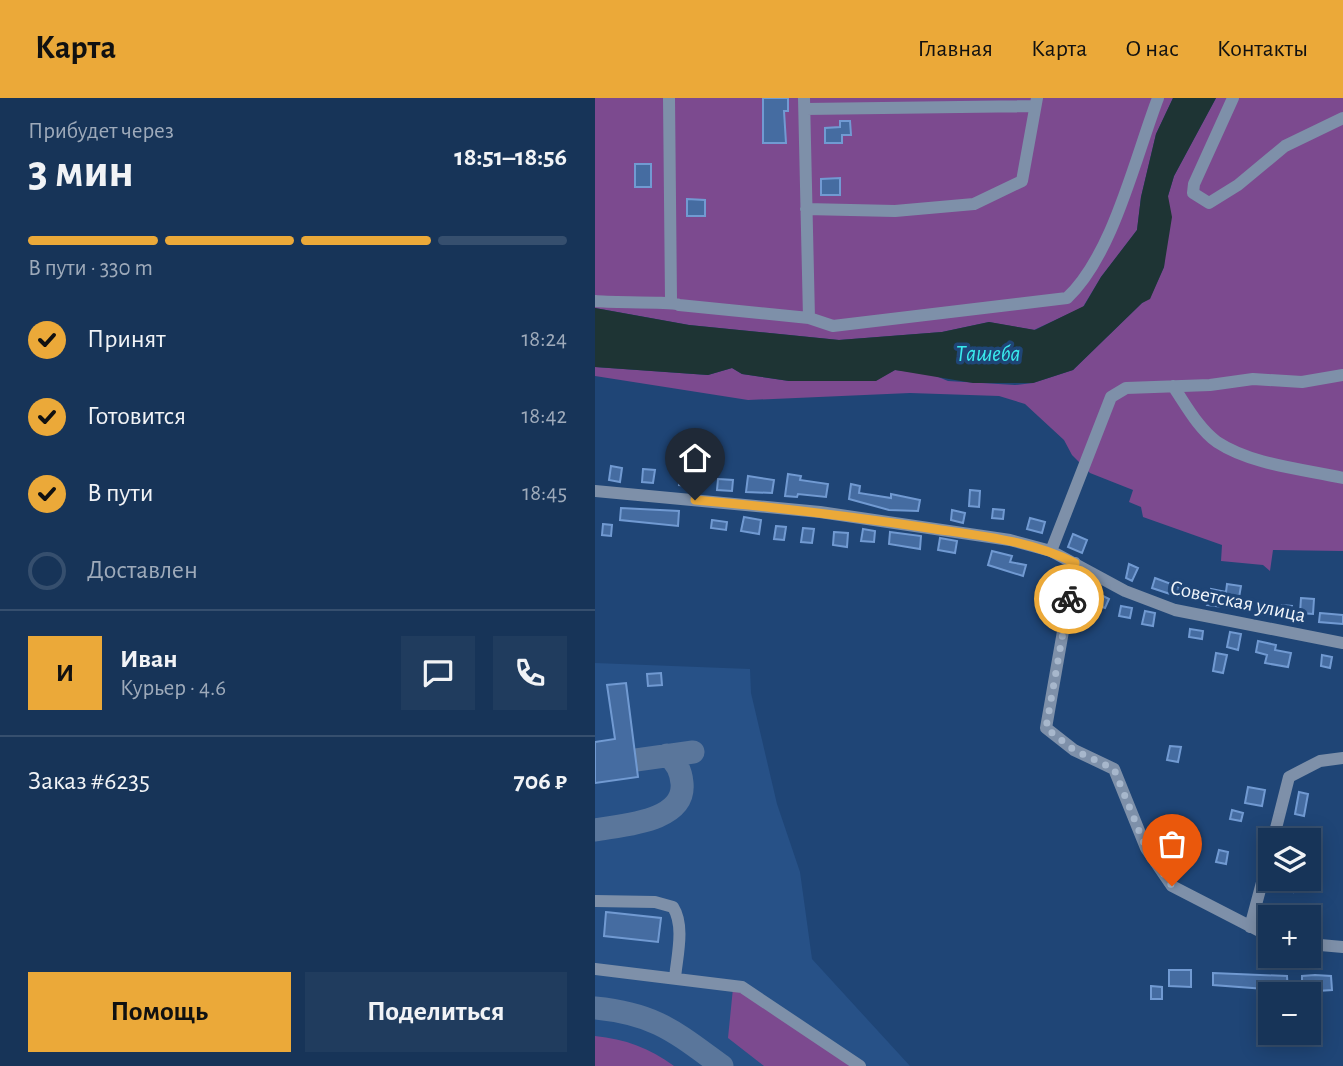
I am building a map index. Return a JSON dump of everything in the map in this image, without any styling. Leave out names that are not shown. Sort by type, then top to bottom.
[{"type":"street","points":[[669,98],[671,300]]},
{"type":"street","points":[[595,301],[629,304],[671,300],[679,305],[809,318],[834,326],[1067,298],[1101,254],[1158,98]]},
{"type":"street","points":[[1233,98],[1194,184],[1193,193],[1209,203],[1238,185],[1285,146],[1343,118]]},
{"type":"street","points":[[806,209],[895,211],[974,204],[1022,181],[1035,102],[805,103],[806,295],[809,318]]},
{"type":"street","points":[[1051,551],[1111,397],[1126,387],[1253,379],[1302,382],[1343,375]]},
{"type":"street","points":[[1173,386],[1196,421],[1216,441],[1239,454],[1343,478]]},
{"type":"street","name":"Советская улица","points":[[595,491],[820,512],[1010,540],[1051,551],[1125,591],[1175,610],[1343,643]]},
{"type":"street","points":[[1075,563],[1046,728],[1074,750],[1114,769],[1146,848],[1172,886],[1258,931]]},
{"type":"street","points":[[1276,828],[1289,777],[1320,761],[1343,758]]},
{"type":"street","points":[[1250,927],[1260,891]]},
{"type":"street","points":[[595,901],[655,902],[673,907],[678,917],[679,934],[675,978]]},
{"type":"street","points":[[1321,945],[1343,947]]},
{"type":"street","points":[[595,969],[742,987],[860,1066]]},
{"type":"shaded area","points":[[595,98],[1173,98],[1156,134],[1141,197],[1137,230],[1101,277],[1083,307],[1034,330],[989,322],[942,332],[839,340],[689,325],[595,308]]},
{"type":"shaded area","points":[[1216,98],[1343,98],[1343,551],[1273,550],[1270,571],[1263,565],[1221,561],[1222,545],[1143,517],[1141,507],[1129,502],[1133,490],[1090,473],[1072,455],[1064,440],[1025,404],[999,396],[910,393],[748,400],[595,376],[595,367],[708,375],[732,368],[742,374],[789,381],[875,381],[895,370],[931,374],[948,381],[1015,385],[1033,383],[1073,370],[1150,298],[1164,267],[1168,196],[1174,176]]},
{"type":"shaded area","points":[[595,663],[750,669],[751,693],[777,804],[800,872],[812,959],[910,1066],[595,1066]]},
{"type":"shaded area","points":[[733,988],[765,1006],[851,1066],[764,1066],[728,1038]]},
{"type":"shaded area","points":[[595,1036],[637,1045],[674,1066],[595,1066]]},
{"type":"water","name":"Ташеба","points":[[1173,98],[1216,98],[1174,176],[1168,196],[1172,217],[1164,267],[1150,299],[1142,303],[1073,370],[1033,383],[973,383],[895,370],[876,381],[789,381],[742,374],[732,368],[708,375],[595,367],[595,308],[689,325],[839,340],[942,332],[989,322],[1035,330],[1084,306],[1101,277],[1137,230],[1141,197],[1156,134]]},
{"type":"building","points":[[763,98],[788,98],[788,111],[784,111],[786,143],[763,143]]},
{"type":"building","points":[[840,121],[850,121],[851,135],[842,135],[842,143],[825,143],[825,128],[840,127]]},
{"type":"building","points":[[635,164],[651,164],[651,187],[635,187]]},
{"type":"building","points":[[840,178],[840,195],[821,195],[821,179]]},
{"type":"building","points":[[687,199],[705,200],[705,216],[687,216]]},
{"type":"building","points":[[611,466],[622,468],[620,482],[609,480]]},
{"type":"building","points":[[643,469],[655,470],[653,483],[642,482]]},
{"type":"building","points":[[680,473],[690,474],[689,486],[679,485]]},
{"type":"building","points":[[788,474],[801,476],[800,480],[828,484],[826,497],[798,494],[797,497],[785,496]]},
{"type":"building","points":[[748,476],[774,480],[772,493],[746,492]]},
{"type":"building","points":[[718,479],[733,480],[732,491],[717,490]]},
{"type":"building","points":[[851,484],[860,486],[859,493],[891,498],[891,494],[920,500],[918,511],[889,510],[849,499]]},
{"type":"building","points":[[970,490],[980,491],[979,507],[969,506]]},
{"type":"building","points":[[621,508],[679,511],[678,526],[620,520]]},
{"type":"building","points":[[993,509],[1004,510],[1003,519],[992,518]]},
{"type":"building","points":[[952,510],[965,513],[963,523],[951,520]]},
{"type":"building","points":[[744,517],[761,520],[759,534],[741,531]]},
{"type":"building","points":[[1030,518],[1045,522],[1042,533],[1027,529]]},
{"type":"building","points":[[712,520],[727,522],[726,530],[711,528]]},
{"type":"building","points":[[603,524],[612,525],[611,536],[602,535]]},
{"type":"building","points":[[776,526],[786,527],[784,540],[774,539]]},
{"type":"building","points":[[803,528],[814,529],[812,543],[801,542]]},
{"type":"building","points":[[863,529],[875,531],[874,542],[861,541]]},
{"type":"building","points":[[834,532],[848,533],[847,547],[833,545]]},
{"type":"building","points":[[890,532],[921,536],[920,549],[889,544]]},
{"type":"building","points":[[1073,534],[1087,540],[1082,553],[1068,547]]},
{"type":"building","points":[[940,538],[957,541],[955,553],[938,550]]},
{"type":"building","points":[[992,551],[1012,556],[1010,562],[1026,565],[1023,576],[988,565]]},
{"type":"building","points":[[1129,564],[1138,568],[1132,581],[1126,578]]},
{"type":"building","points":[[1052,573],[1062,576],[1058,591],[1048,588]]},
{"type":"building","points":[[1155,578],[1182,588],[1179,597],[1152,588]]},
{"type":"building","points":[[1227,584],[1241,586],[1237,609],[1207,605],[1211,589],[1226,592]]},
{"type":"building","points":[[1101,595],[1109,599],[1105,608],[1096,605]]},
{"type":"building","points":[[1301,598],[1314,599],[1313,614],[1300,613]]},
{"type":"building","points":[[1077,601],[1082,602],[1078,624],[1073,623]]},
{"type":"building","points":[[1280,605],[1292,606],[1291,619],[1278,618]]},
{"type":"building","points":[[1121,606],[1132,608],[1130,618],[1119,616]]},
{"type":"building","points":[[1145,611],[1155,613],[1153,626],[1142,624]]},
{"type":"building","points":[[1320,613],[1343,615],[1343,624],[1319,622]]},
{"type":"building","points":[[1190,629],[1203,631],[1202,639],[1189,637]]},
{"type":"building","points":[[1230,632],[1241,634],[1238,650],[1227,647]]},
{"type":"building","points":[[1258,641],[1276,645],[1275,650],[1291,653],[1288,667],[1265,663],[1267,655],[1256,652]]},
{"type":"building","points":[[1216,653],[1227,655],[1223,673],[1213,671]]},
{"type":"building","points":[[1322,655],[1332,657],[1330,668],[1321,666]]},
{"type":"building","points":[[661,673],[662,685],[648,686],[647,674]]},
{"type":"building","points":[[626,683],[638,777],[595,783],[595,742],[615,739],[607,685]]},
{"type":"building","points":[[1170,746],[1181,747],[1178,762],[1167,760]]},
{"type":"building","points":[[1248,787],[1265,790],[1262,806],[1245,803]]},
{"type":"building","points":[[1299,792],[1308,794],[1304,816],[1295,814]]},
{"type":"building","points":[[1232,810],[1243,813],[1241,821],[1230,819]]},
{"type":"building","points":[[1178,835],[1190,837],[1188,846],[1177,844]]},
{"type":"building","points":[[1219,850],[1228,852],[1226,864],[1216,862]]},
{"type":"building","points":[[606,912],[661,918],[658,942],[604,936]]},
{"type":"building","points":[[1169,970],[1191,970],[1191,987],[1169,986]]},
{"type":"building","points":[[1213,973],[1287,976],[1287,982],[1258,982],[1258,989],[1213,985]]},
{"type":"building","points":[[1302,976],[1331,976],[1332,990],[1321,991],[1321,982],[1302,982]]},
{"type":"building","points":[[1151,986],[1162,987],[1162,999],[1151,999]]},
{"type":"taxiway","points":[[636,760],[693,752]]},
{"type":"taxiway","points":[[595,830],[650,819],[674,806],[681,796],[682,783],[676,764],[667,755]]},
{"type":"taxiway","points":[[595,1008],[634,1015],[664,1026],[722,1066]]},
{"type":"way so far","points":[[1069,599],[1046,728],[1074,750],[1114,769],[1146,848],[1172,886]]},
{"type":"route","points":[[695,500],[820,512],[1010,540],[1051,551],[1075,563],[1069,599]]}]
